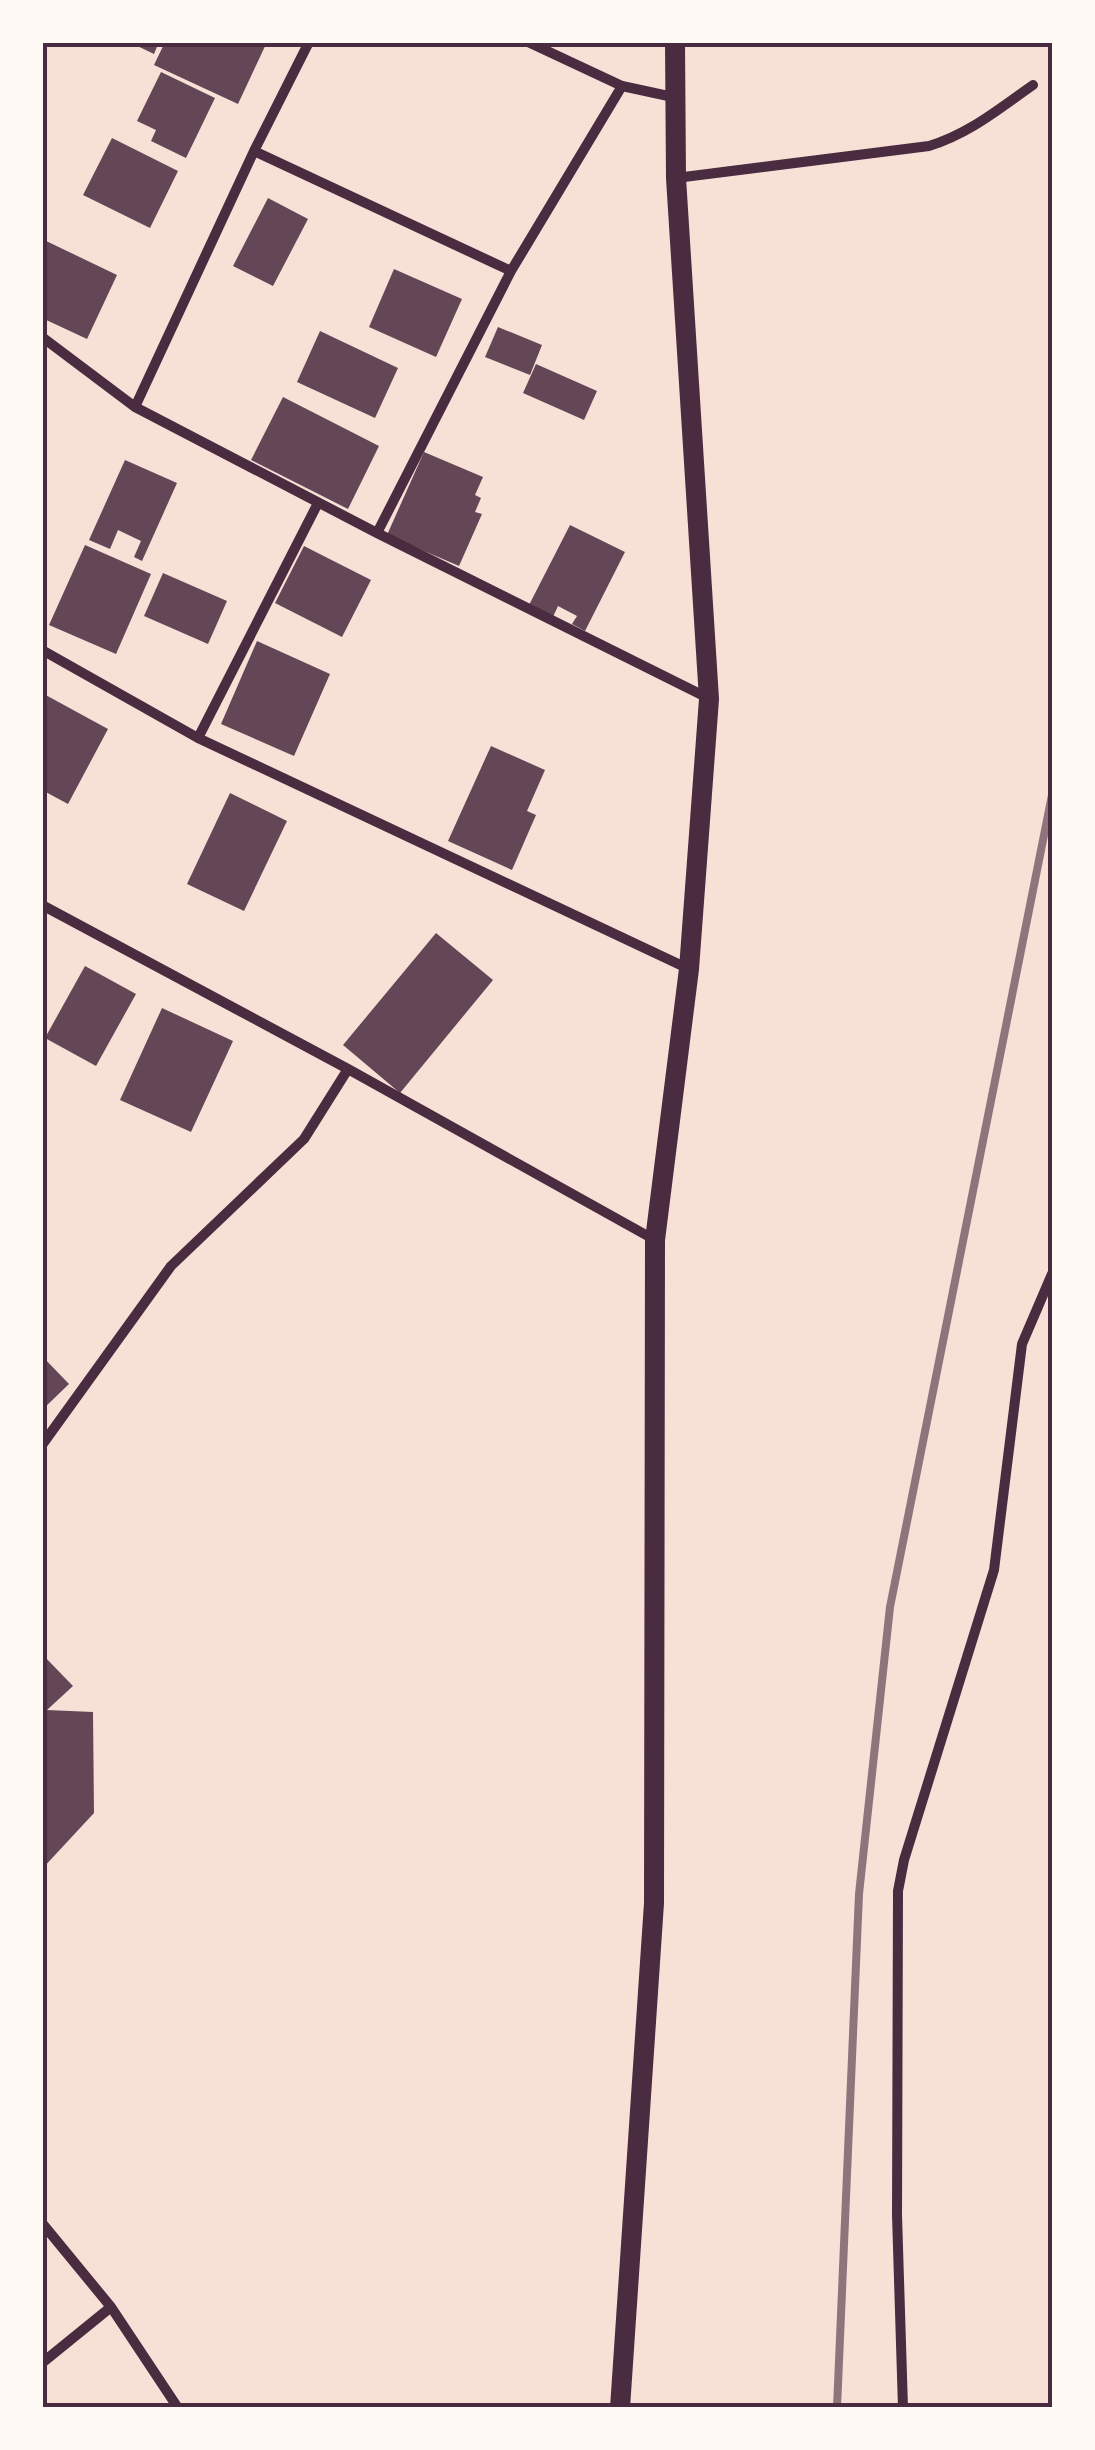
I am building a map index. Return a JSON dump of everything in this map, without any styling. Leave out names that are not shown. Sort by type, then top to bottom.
[{"type":"main road","points":[[620,2408],[654,1903],[655,1240],[688,969],[709,698],[676,178],[675,42]]},
{"type":"street","points":[[136,407],[254,151],[309,42]]},
{"type":"street","points":[[528,42],[622,86],[674,97]]},
{"type":"street","points":[[676,178],[929,146],[972,128],[1033,85]]},
{"type":"street","points":[[377,533],[511,271],[622,86]]},
{"type":"street","points":[[254,151],[511,271]]},
{"type":"street","points":[[42,338],[136,407],[377,533],[709,698]]},
{"type":"street","points":[[198,738],[318,503]]},
{"type":"street","points":[[42,650],[198,738],[688,969]]},
{"type":"street","points":[[42,905],[655,1240]]},
{"type":"street","points":[[42,1445],[171,1266],[304,1139],[348,1069]]},
{"type":"street","points":[[903,2408],[897,2215],[898,1892],[904,1860],[994,1570],[1022,1344],[1052,1274]]},
{"type":"street","points":[[42,2223],[111,2307],[178,2408]]},
{"type":"street","points":[[42,2363],[111,2307]]},
{"type":"building","points":[[129,42],[159,42],[154,54]]},
{"type":"building","points":[[165,42],[267,42],[238,104],[154,65]]},
{"type":"building","points":[[161,72],[215,98],[186,158],[151,141],[156,130],[137,121]]},
{"type":"building","points":[[112,138],[178,171],[150,228],[83,195]]},
{"type":"building","points":[[268,198],[308,219],[273,286],[233,266]]},
{"type":"building","points":[[42,239],[117,275],[87,339],[42,318]]},
{"type":"building","points":[[394,269],[462,299],[436,357],[369,327]]},
{"type":"building","points":[[498,327],[542,345],[530,375],[485,357]]},
{"type":"building","points":[[320,331],[398,368],[375,418],[297,382]]},
{"type":"building","points":[[536,364],[597,391],[584,420],[523,393]]},
{"type":"building","points":[[283,397],[379,446],[348,509],[251,460]]},
{"type":"building","points":[[424,452],[483,477],[475,495],[481,498],[475,512],[482,514],[459,566],[387,535]]},
{"type":"building","points":[[125,460],[177,483],[142,561],[134,557],[141,541],[118,530],[110,549],[89,540]]},
{"type":"building","points":[[570,525],[625,552],[585,631],[572,624],[577,616],[558,606],[552,619],[528,607]]},
{"type":"building","points":[[85,545],[151,574],[116,654],[49,625]]},
{"type":"building","points":[[304,546],[371,580],[342,637],[275,603]]},
{"type":"building","points":[[163,573],[227,601],[208,644],[144,616]]},
{"type":"building","points":[[257,641],[330,674],[294,756],[221,724]]},
{"type":"building","points":[[42,693],[108,729],[68,804],[42,790]]},
{"type":"building","points":[[491,746],[545,770],[527,811],[536,815],[512,870],[448,841]]},
{"type":"building","points":[[230,793],[287,821],[244,911],[187,884]]},
{"type":"building","points":[[436,933],[493,980],[400,1093],[343,1045]]},
{"type":"building","points":[[85,966],[136,994],[96,1066],[45,1038]]},
{"type":"building","points":[[162,1008],[233,1041],[191,1132],[120,1100]]},
{"type":"building","points":[[42,1356],[69,1384],[42,1410]]},
{"type":"building","points":[[42,1654],[73,1686],[47,1710],[93,1712],[94,1813],[42,1869]]},
{"type":"railway","points":[[837,2408],[859,1894],[890,1607],[1052,795]]}]
